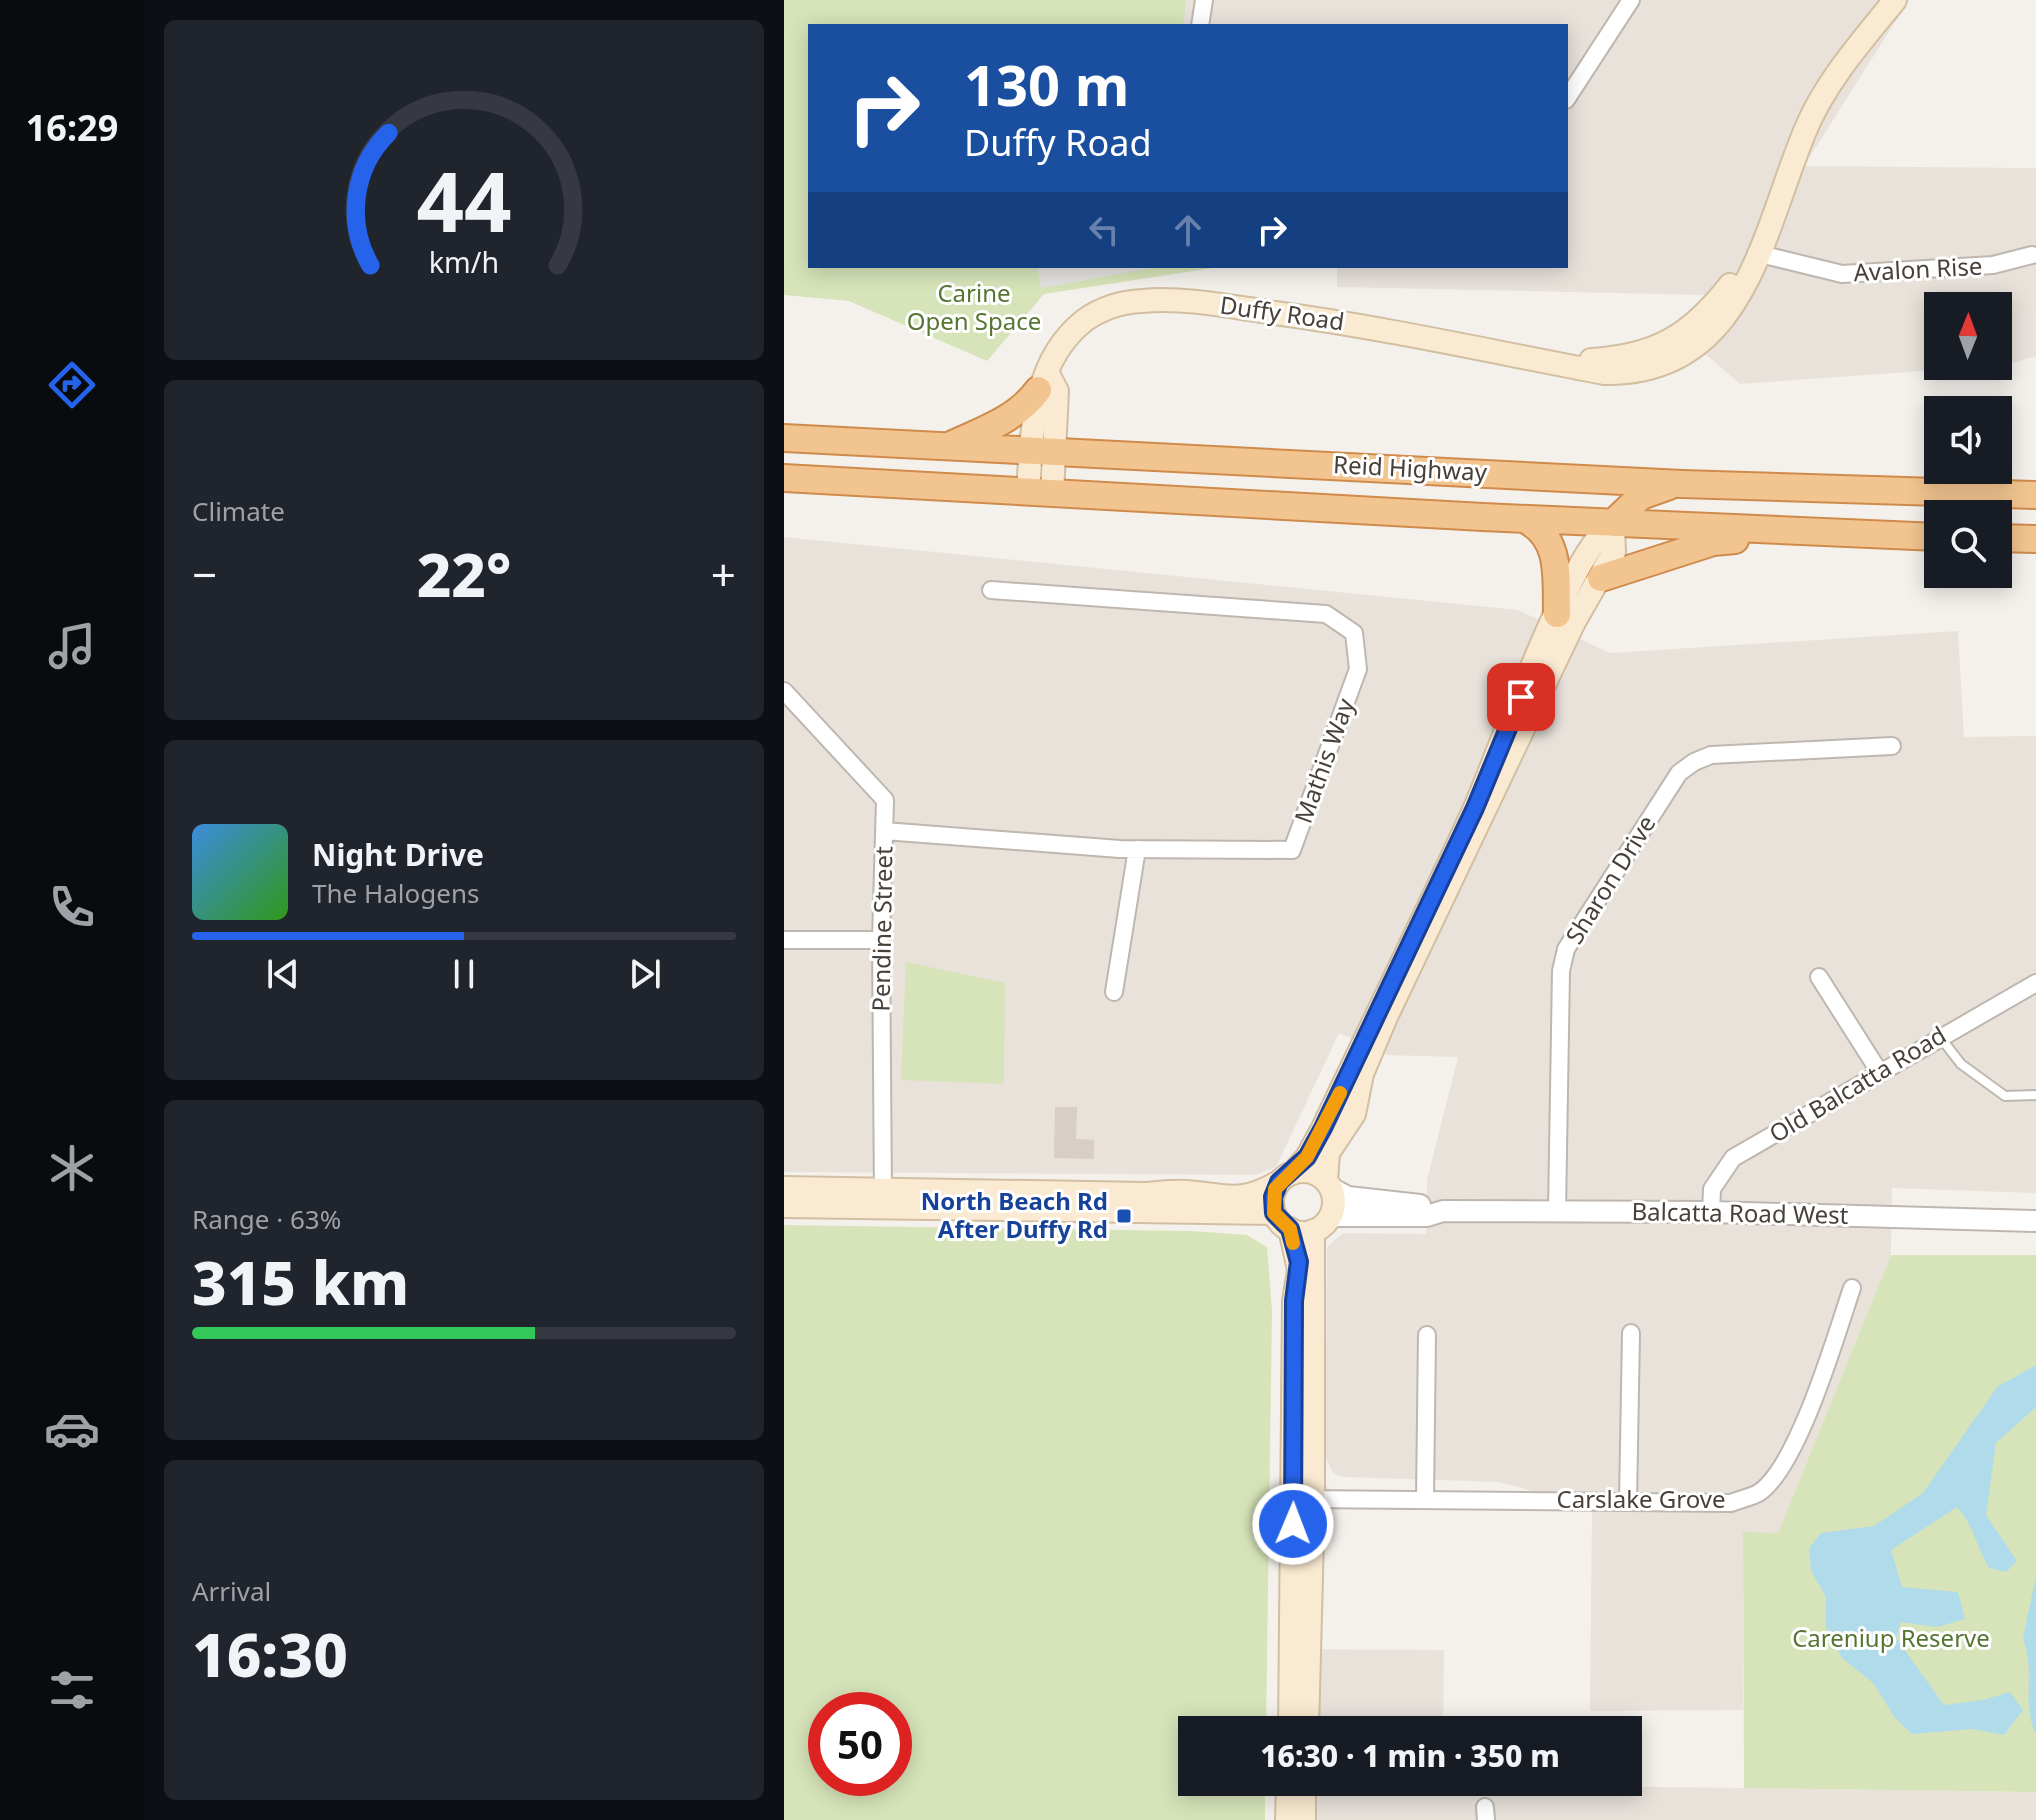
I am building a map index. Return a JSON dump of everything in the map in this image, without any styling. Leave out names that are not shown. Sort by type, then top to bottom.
[{"type":"highway","points":[[948,447],[1007,419],[1028,405],[1043,382]]},
{"type":"highway","name":"Reid Highway","points":[[784,438],[1682,484],[2036,495]]},
{"type":"highway","points":[[1569,476],[1608,499],[1614,510],[1613,523]]},
{"type":"highway","name":"Reid Highway","points":[[784,478],[1526,520],[1924,537]]},
{"type":"highway","points":[[1613,523],[1641,496],[1682,484]]},
{"type":"highway","points":[[1526,520],[1542,528],[1549,539],[1556,569],[1557,614]]},
{"type":"highway","points":[[1601,578],[1713,542],[1838,534]]},
{"type":"highway","points":[[2012,538],[2036,539]]},
{"type":"main road","name":"Duffy Road","points":[[1040,493],[1043,382],[1059,349],[1084,321],[1113,306],[1160,300],[1412,334],[1604,373],[1633,374],[1661,368],[1688,355],[1711,335],[1740,296],[1820,102],[1843,64],[1895,0]]},
{"type":"main road","points":[[1291,1716],[1313,1231],[1331,1216],[1334,1197],[1329,1185],[1328,1153],[1354,1114],[1362,1074],[1386,1017],[1574,622],[1614,552],[1613,523]]},
{"type":"main road","points":[[784,1206],[883,1198],[1182,1191],[1229,1199],[1257,1195],[1286,1177],[1307,1157],[1323,1128],[1430,904],[1557,614],[1592,543],[1613,523]]},
{"type":"main road","points":[[1307,1716],[1303,1499],[1294,1301],[1299,1270],[1273,1197],[1286,1177],[1311,1172],[1329,1185]]},
{"type":"main road","points":[[784,1188],[883,1198],[1282,1221],[1313,1231]]},
{"type":"main road","points":[[1287,1820],[1288,1796]]},
{"type":"main road","points":[[1304,1796],[1304,1820]]},
{"type":"street","points":[[1200,24],[1204,0]]},
{"type":"street","points":[[1568,97],[1631,0]]},
{"type":"street","name":"Avalon Rise","points":[[1756,253],[1842,274],[1993,265],[2032,255]]},
{"type":"street","name":"Mathis Way","points":[[884,831],[1137,849],[1292,850],[1358,669],[1354,633],[1326,614],[991,590]]},
{"type":"street","name":"Pendine Street","points":[[784,691],[885,800],[881,940],[883,1198]]},
{"type":"street","name":"Sharon Drive","points":[[1557,1211],[1561,971],[1566,949],[1679,773],[1711,755],[1892,746]]},
{"type":"street","points":[[1114,992],[1137,849]]},
{"type":"street","points":[[784,940],[881,940]]},
{"type":"street","points":[[1819,977],[1880,1073]]},
{"type":"street","name":"Old Balcatta Road","points":[[1711,1212],[1712,1189],[1733,1158],[1939,1036],[2036,983]]},
{"type":"street","name":"Balcatta Road West","points":[[1329,1185],[1348,1197],[1425,1205],[1443,1211]]},
{"type":"street","name":"Balcatta Road West","points":[[1331,1216],[1427,1216],[1443,1211],[1711,1212],[2036,1221]]},
{"type":"street","name":"Carslake Grove","points":[[1303,1499],[1731,1503],[1760,1493],[1782,1468],[1813,1399],[1852,1288]]},
{"type":"street","points":[[1628,1501],[1631,1333]]},
{"type":"street","points":[[1425,1498],[1427,1335]]},
{"type":"lane","points":[[1939,1036],[1961,1064],[2005,1096],[2036,1095]]},
{"type":"shaded area","points":[[1179,0],[1909,0],[1804,166],[2036,168],[2036,356],[2012,363],[2012,292],[1924,292],[1924,371],[1740,384],[1682,334],[1704,295],[1337,287],[1337,268],[1568,268],[1568,24],[1176,24]]},
{"type":"shaded area","points":[[1037,268],[1151,268],[1041,288]]},
{"type":"shaded area","points":[[784,537],[1518,610],[1610,653],[1958,631],[1964,737],[2036,736],[2036,1193],[1892,1188],[1891,1255],[1778,1533],[1743,1533],[1743,1710],[1590,1711],[1592,1507],[1499,1482],[1343,1477],[1333,1473],[1325,1456],[1327,1247],[1343,1233],[1426,1234],[1427,1180],[1458,1057],[1386,1055],[1339,1033],[1276,1167],[1255,1175],[784,1172]]},
{"type":"shaded area","points":[[1281,1649],[1444,1650],[1443,1716],[1279,1716]]},
{"type":"shaded area","points":[[1642,1787],[2036,1792],[2036,1820],[1277,1820],[1278,1796],[1642,1796]]},
{"type":"green space","name":"Carine Open Space","points":[[784,0],[1186,0],[1183,24],[808,24],[808,268],[1213,268],[1044,294],[987,361],[849,301],[784,295]]},
{"type":"green space","points":[[906,962],[1005,983],[1004,1084],[901,1080]]},
{"type":"green space","points":[[784,1225],[1191,1231],[1247,1235],[1267,1247],[1272,1311],[1266,1716],[1178,1716],[1178,1796],[1265,1796],[1265,1820],[784,1820]]},
{"type":"green space","name":"Careniup Reserve","points":[[1891,1255],[2036,1255],[2036,1792],[1744,1788],[1743,1532],[1778,1533]]},
{"type":"water","points":[[2036,1365],[2036,1407],[1996,1443],[1986,1515],[2017,1561],[2006,1572],[1989,1568],[1957,1507],[1891,1550],[1902,1587],[1958,1592],[1965,1619],[1937,1627],[1901,1622],[1896,1638],[1944,1705],[1983,1700],[2010,1692],[2023,1710],[2004,1735],[1973,1729],[1912,1734],[1895,1718],[1873,1683],[1842,1658],[1826,1627],[1826,1597],[1811,1571],[1809,1548],[1821,1533],[1874,1526],[1923,1493],[1997,1387]]},
{"type":"water","points":[[2036,1576],[2036,1735],[2029,1711],[2027,1651],[2023,1638]]},
{"type":"building","points":[[1055,1107],[1077,1107],[1076,1139],[1094,1140],[1094,1159],[1054,1158]]},
{"type":"slow traffic","points":[[1293,1243],[1290,1229],[1274,1213],[1275,1189],[1307,1157],[1340,1093]]},
{"type":"place","name":"North Beach Rd After Duffy Rd","points":[[1124,1216]]},
{"type":"route","points":[[1293,1524],[1294,1301],[1299,1262],[1290,1229],[1274,1213],[1275,1189],[1307,1157],[1323,1128],[1475,808],[1521,697]]}]
